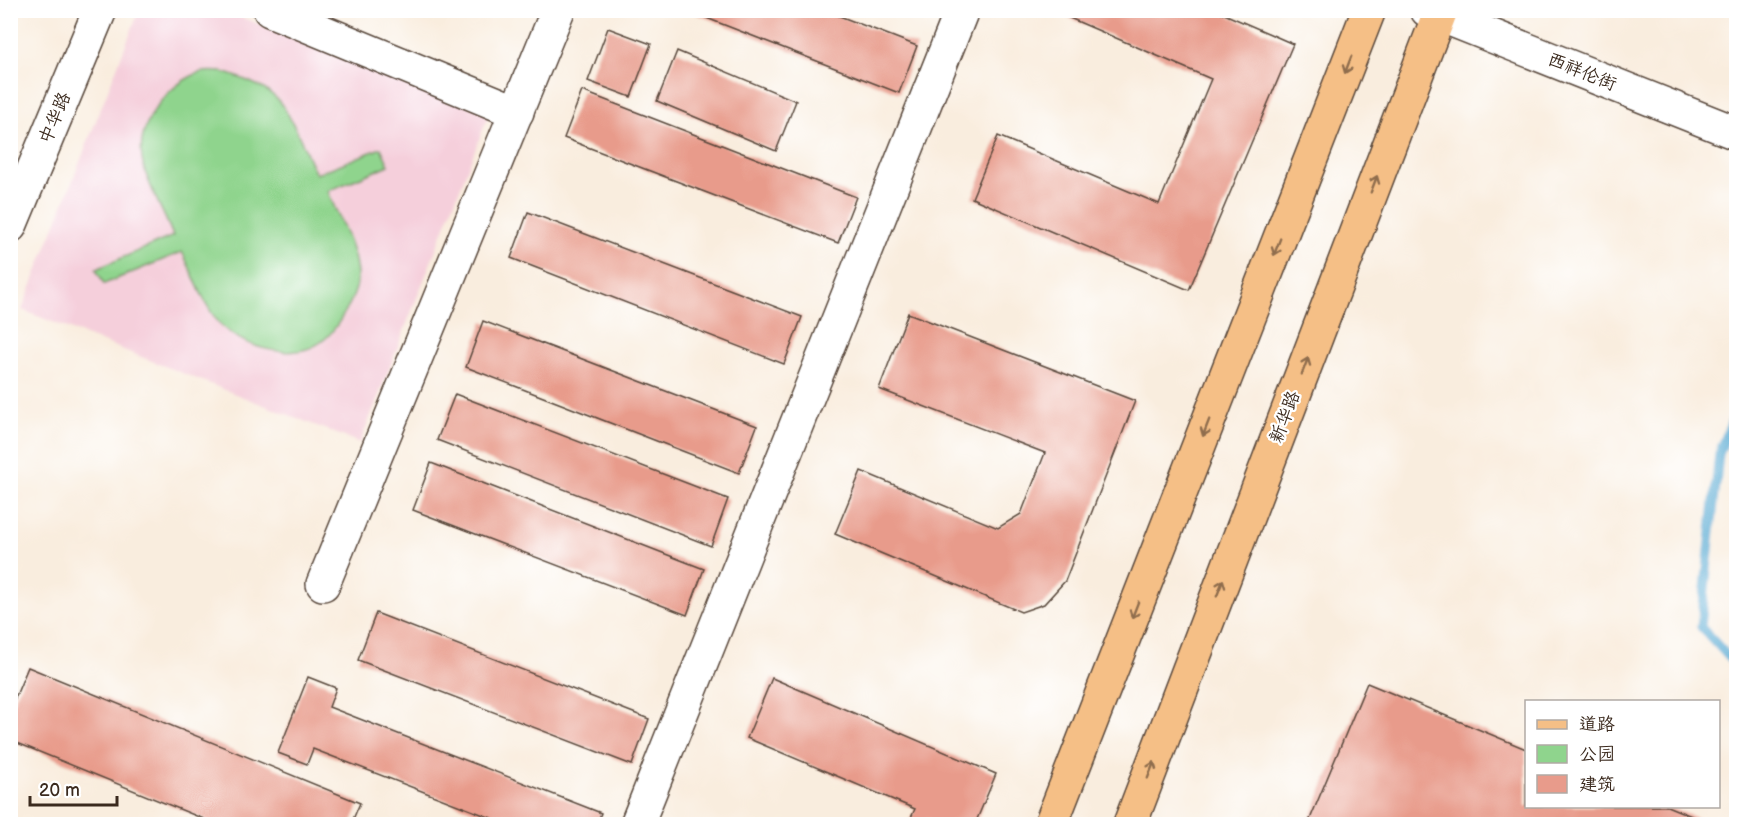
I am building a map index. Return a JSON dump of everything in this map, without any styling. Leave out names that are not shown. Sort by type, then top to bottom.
[{"type":"main road","points":[[1051,825],[1369,10]]},
{"type":"main road","name":"新华路","points":[[1130,825],[1435,12]]},
{"type":"street","name":"中华路","points":[[10,226],[100,10]]},
{"type":"street","points":[[270,10],[516,112]]},
{"type":"street","points":[[323,585],[558,10]]},
{"type":"street","points":[[637,825],[962,10]]},
{"type":"street","name":"西祥伦街","points":[[1435,12],[1737,133]]},
{"type":"shaded area","points":[[139,11],[225,11],[489,114],[360,443],[22,310]]},
{"type":"green space","points":[[202,72],[223,72],[256,85],[280,102],[292,121],[316,174],[381,148],[389,165],[328,191],[354,256],[357,278],[354,295],[339,322],[326,338],[315,346],[288,352],[274,351],[235,336],[217,321],[211,312],[182,252],[104,284],[96,269],[173,236],[144,168],[141,154],[146,125],[162,100],[184,80]]},
{"type":"building","points":[[686,10],[824,10],[917,46],[899,93]]},
{"type":"building","points":[[1051,10],[1215,10],[1293,44],[1189,290],[972,198],[998,136],[1159,204],[1211,79]]},
{"type":"building","points":[[608,28],[651,44],[631,97],[588,81]]},
{"type":"building","points":[[677,51],[796,101],[776,151],[657,101]]},
{"type":"building","points":[[582,91],[856,197],[838,243],[564,138]]},
{"type":"building","points":[[528,212],[802,317],[784,364],[511,258]]},
{"type":"building","points":[[908,313],[1135,401],[1065,581],[1044,604],[1021,612],[835,534],[861,471],[998,528],[1021,514],[1045,453],[879,389]]},
{"type":"building","points":[[483,321],[757,426],[739,473],[466,367]]},
{"type":"building","points":[[455,394],[728,499],[711,546],[437,440]]},
{"type":"building","points":[[431,463],[704,569],[687,615],[413,510]]},
{"type":"building","points":[[376,613],[649,719],[632,765],[358,660]]},
{"type":"building","points":[[28,667],[360,803],[351,824],[216,824],[10,740],[10,710]]},
{"type":"building","points":[[308,677],[336,688],[329,707],[601,813],[597,824],[507,824],[313,749],[307,764],[278,753]]},
{"type":"building","points":[[772,678],[996,774],[975,824],[908,824],[915,809],[747,738]]},
{"type":"building","points":[[1367,683],[1525,749],[1525,808],[1672,808],[1711,824],[1308,824]]},
{"type":"waterway","points":[[1736,411],[1719,454],[1701,627],[1736,665]]}]
